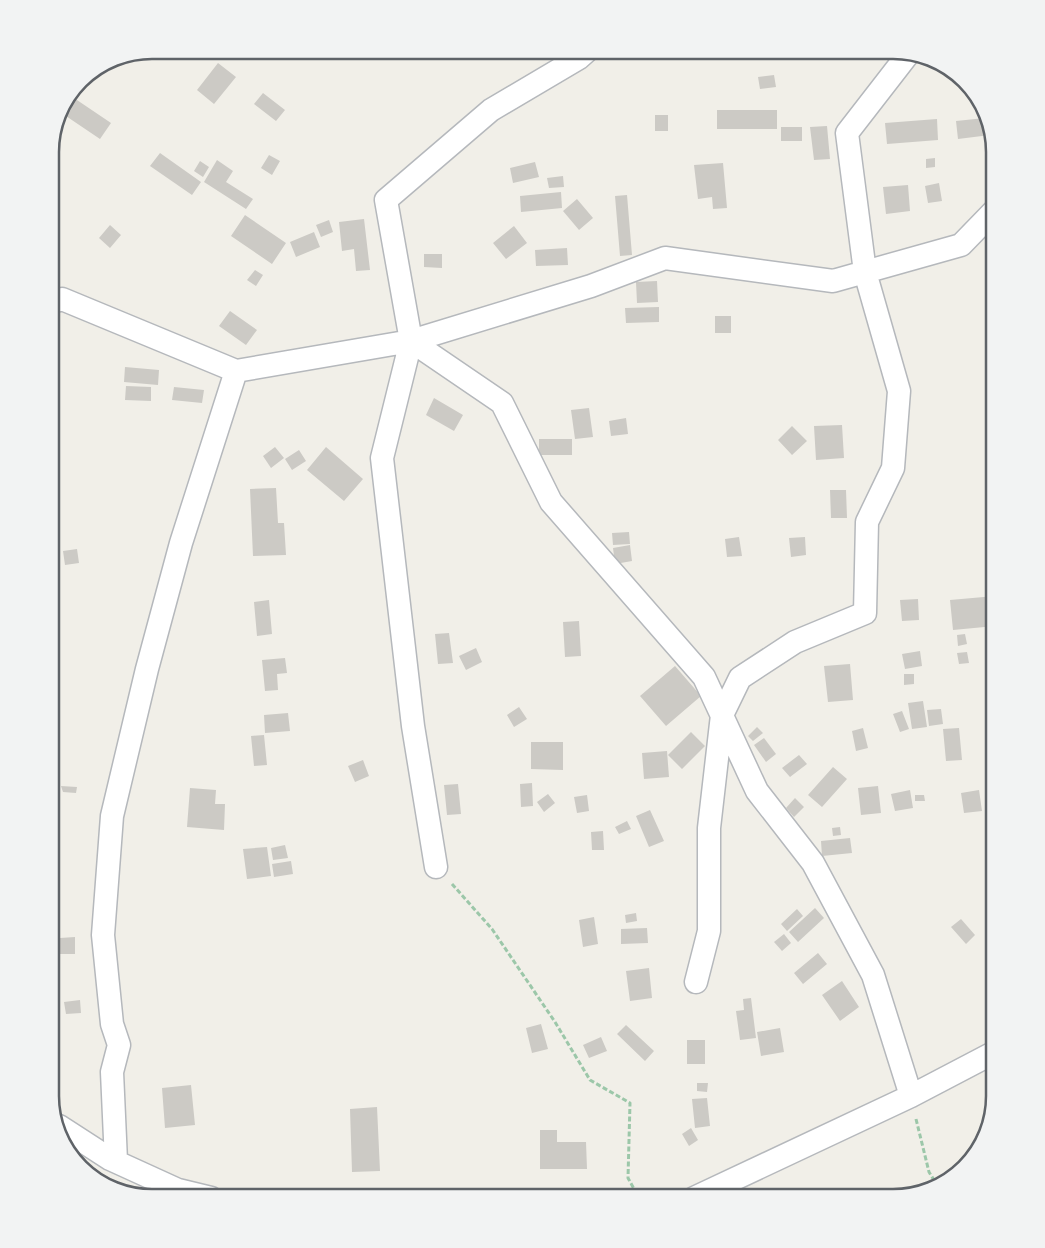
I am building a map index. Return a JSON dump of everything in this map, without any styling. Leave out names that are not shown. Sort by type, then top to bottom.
[{"type":"street","points":[[436,867],[413,726],[382,458],[411,341],[386,200],[491,110],[577,59]]},
{"type":"street","points":[[696,982],[709,932],[709,828],[722,715],[740,678],[795,642],[865,613],[867,522],[893,468],[899,391],[866,272],[846,133],[904,60]]},
{"type":"street","points":[[59,299],[62,298],[236,371],[411,341],[592,286],[665,258],[833,281],[961,245],[986,219]]},
{"type":"street","points":[[411,341],[502,403],[551,502],[704,677],[757,791],[813,863],[873,975],[911,1096]]},
{"type":"street","points":[[116,1161],[112,1072],[119,1046],[112,1024],[103,935],[112,816],[147,669],[174,570],[236,371]]},
{"type":"street","points":[[713,1189],[911,1096],[986,1057]]},
{"type":"street","points":[[65,1130],[116,1161],[176,1189]]},
{"type":"path","points":[[436,867],[492,929],[556,1022],[590,1080],[630,1103],[628,1178],[634,1189]]},
{"type":"path","points":[[911,1096],[929,1172],[935,1180]]},
{"type":"building","points":[[218,63],[236,77],[214,104],[197,90]]},
{"type":"building","points":[[774,75],[776,87],[760,89],[758,77]]},
{"type":"building","points":[[263,93],[285,110],[276,121],[254,104]]},
{"type":"building","points":[[75,99],[111,123],[100,139],[66,116]]},
{"type":"building","points":[[717,110],[777,110],[777,129],[717,129]]},
{"type":"building","points":[[655,115],[668,115],[668,131],[655,131]]},
{"type":"building","points":[[937,119],[938,140],[887,144],[885,123]]},
{"type":"building","points":[[980,119],[984,136],[958,139],[956,121]]},
{"type":"building","points":[[827,126],[830,159],[814,160],[810,127]]},
{"type":"building","points":[[781,127],[802,127],[802,141],[781,141]]},
{"type":"building","points":[[160,153],[201,182],[192,195],[150,166]]},
{"type":"building","points":[[269,155],[280,161],[272,175],[261,168]]},
{"type":"building","points":[[935,158],[935,167],[926,168],[926,159]]},
{"type":"building","points":[[217,160],[233,171],[226,182],[253,199],[246,209],[204,182]]},
{"type":"building","points":[[200,161],[209,167],[203,177],[194,171]]},
{"type":"building","points":[[535,162],[539,177],[513,183],[510,168]]},
{"type":"building","points":[[723,163],[727,208],[713,209],[712,197],[698,199],[694,165]]},
{"type":"building","points":[[563,176],[564,187],[549,188],[547,178]]},
{"type":"building","points":[[939,183],[942,201],[928,203],[925,186]]},
{"type":"building","points":[[908,185],[910,211],[886,214],[883,187]]},
{"type":"building","points":[[561,192],[562,208],[521,212],[520,196]]},
{"type":"building","points":[[627,195],[632,255],[620,256],[615,196]]},
{"type":"building","points":[[577,199],[593,218],[579,230],[563,211]]},
{"type":"building","points":[[245,215],[286,243],[272,264],[231,236]]},
{"type":"building","points":[[364,219],[370,270],[356,271],[354,249],[342,251],[339,222]]},
{"type":"building","points":[[329,220],[333,232],[321,237],[316,225]]},
{"type":"building","points":[[110,225],[121,235],[110,248],[99,238]]},
{"type":"building","points":[[514,226],[527,243],[506,259],[493,243]]},
{"type":"building","points":[[314,232],[320,247],[296,257],[290,242]]},
{"type":"building","points":[[567,248],[568,265],[536,266],[535,250]]},
{"type":"building","points":[[424,254],[442,254],[442,268],[424,267]]},
{"type":"building","points":[[255,270],[263,275],[256,286],[247,280]]},
{"type":"building","points":[[657,281],[658,302],[637,303],[636,282]]},
{"type":"building","points":[[659,307],[659,322],[626,323],[625,308]]},
{"type":"building","points":[[230,311],[257,330],[246,345],[219,326]]},
{"type":"building","points":[[715,316],[731,316],[731,333],[715,333]]},
{"type":"building","points":[[125,367],[159,370],[158,385],[124,382]]},
{"type":"building","points":[[126,386],[151,387],[151,401],[125,400]]},
{"type":"building","points":[[174,387],[204,390],[202,403],[172,400]]},
{"type":"building","points":[[434,398],[463,415],[454,431],[426,415]]},
{"type":"building","points":[[589,408],[593,437],[575,439],[571,410]]},
{"type":"building","points":[[626,418],[628,434],[611,436],[609,421]]},
{"type":"building","points":[[842,425],[844,458],[816,460],[814,426]]},
{"type":"building","points":[[792,426],[807,441],[792,455],[778,440]]},
{"type":"building","points":[[539,439],[572,439],[572,455],[539,455]]},
{"type":"building","points":[[275,447],[284,458],[271,468],[263,456]]},
{"type":"building","points":[[326,447],[363,479],[344,501],[307,470]]},
{"type":"building","points":[[299,450],[306,461],[292,470],[285,459]]},
{"type":"building","points":[[276,488],[278,523],[284,523],[286,555],[253,556],[250,489]]},
{"type":"building","points":[[830,490],[846,490],[847,518],[831,518]]},
{"type":"building","points":[[629,532],[630,544],[613,545],[612,533]]},
{"type":"building","points":[[739,537],[742,556],[727,557],[725,539]]},
{"type":"building","points":[[805,537],[806,555],[791,557],[789,538]]},
{"type":"building","points":[[630,545],[632,561],[615,564],[613,548]]},
{"type":"building","points":[[77,549],[79,563],[65,565],[63,551]]},
{"type":"building","points":[[986,597],[986,627],[953,630],[950,600]]},
{"type":"building","points":[[918,599],[919,620],[902,621],[900,600]]},
{"type":"building","points":[[269,600],[272,634],[257,636],[254,602]]},
{"type":"building","points":[[579,621],[581,656],[565,657],[563,622]]},
{"type":"building","points":[[449,633],[453,663],[438,664],[435,634]]},
{"type":"building","points":[[965,634],[967,644],[958,646],[957,635]]},
{"type":"building","points":[[476,648],[482,662],[466,670],[459,656]]},
{"type":"building","points":[[920,651],[922,666],[905,669],[902,654]]},
{"type":"building","points":[[967,652],[969,663],[959,664],[957,653]]},
{"type":"building","points":[[285,658],[287,673],[277,674],[278,690],[265,691],[262,660]]},
{"type":"building","points":[[850,664],[853,700],[828,702],[824,666]]},
{"type":"building","points":[[675,666],[701,696],[666,726],[640,696]]},
{"type":"building","points":[[904,674],[914,674],[914,684],[904,685]]},
{"type":"building","points":[[923,701],[927,727],[912,729],[908,703]]},
{"type":"building","points":[[519,707],[527,719],[514,727],[507,715]]},
{"type":"building","points":[[941,709],[943,724],[929,726],[927,710]]},
{"type":"building","points":[[902,711],[909,729],[900,732],[893,714]]},
{"type":"building","points":[[288,713],[290,731],[265,733],[264,715]]},
{"type":"building","points":[[757,727],[763,733],[753,741],[748,736]]},
{"type":"building","points":[[863,728],[868,748],[856,751],[852,731]]},
{"type":"building","points":[[959,728],[962,760],[946,761],[943,729]]},
{"type":"building","points":[[691,732],[705,746],[682,769],[668,755]]},
{"type":"building","points":[[264,735],[267,765],[254,766],[251,736]]},
{"type":"building","points":[[764,738],[776,754],[766,762],[754,745]]},
{"type":"building","points":[[531,742],[563,742],[563,770],[531,769]]},
{"type":"building","points":[[667,751],[669,777],[644,779],[642,753]]},
{"type":"building","points":[[799,755],[807,764],[790,777],[782,768]]},
{"type":"building","points":[[363,760],[369,776],[355,782],[348,766]]},
{"type":"building","points":[[833,767],[847,779],[822,807],[808,795]]},
{"type":"building","points":[[532,783],[533,806],[521,807],[520,784]]},
{"type":"building","points":[[458,784],[461,814],[447,815],[444,785]]},
{"type":"building","points":[[61,786],[77,787],[76,793],[63,792]]},
{"type":"building","points":[[878,786],[881,813],[861,815],[858,788]]},
{"type":"building","points":[[190,788],[216,790],[215,804],[225,804],[224,830],[187,827]]},
{"type":"building","points":[[910,790],[913,808],[895,811],[891,794]]},
{"type":"building","points":[[979,790],[982,811],[964,813],[961,793]]},
{"type":"building","points":[[548,794],[555,803],[544,812],[537,802]]},
{"type":"building","points":[[587,795],[589,811],[577,813],[574,797]]},
{"type":"building","points":[[915,795],[924,795],[925,801],[915,801]]},
{"type":"building","points":[[795,798],[804,807],[794,817],[786,808]]},
{"type":"building","points":[[650,810],[664,841],[649,847],[636,816]]},
{"type":"building","points":[[627,821],[631,829],[619,834],[615,827]]},
{"type":"building","points":[[840,827],[841,835],[833,836],[832,828]]},
{"type":"building","points":[[603,831],[604,850],[592,850],[591,832]]},
{"type":"building","points":[[850,838],[852,853],[822,856],[821,841]]},
{"type":"building","points":[[285,845],[288,858],[273,860],[271,848]]},
{"type":"building","points":[[267,847],[271,876],[247,879],[243,849]]},
{"type":"building","points":[[291,861],[293,874],[274,877],[272,864]]},
{"type":"building","points":[[815,908],[824,918],[798,942],[789,932]]},
{"type":"building","points":[[797,909],[803,916],[787,931],[781,924]]},
{"type":"building","points":[[636,913],[637,921],[626,923],[625,915]]},
{"type":"building","points":[[594,917],[598,944],[583,947],[579,920]]},
{"type":"building","points":[[961,919],[975,935],[966,944],[951,927]]},
{"type":"building","points":[[647,928],[648,943],[621,944],[621,929]]},
{"type":"building","points":[[784,934],[791,943],[782,951],[774,942]]},
{"type":"building","points":[[75,937],[75,954],[60,954],[60,938]]},
{"type":"building","points":[[818,953],[827,964],[803,984],[794,973]]},
{"type":"building","points":[[649,968],[652,998],[630,1001],[626,971]]},
{"type":"building","points":[[842,981],[859,1007],[840,1021],[822,995]]},
{"type":"building","points":[[751,998],[756,1038],[740,1040],[736,1011],[744,1010],[743,999]]},
{"type":"building","points":[[80,1000],[81,1013],[66,1014],[64,1002]]},
{"type":"building","points":[[541,1024],[548,1049],[532,1053],[526,1028]]},
{"type":"building","points":[[626,1025],[654,1051],[645,1061],[617,1034]]},
{"type":"building","points":[[780,1028],[784,1052],[761,1056],[757,1032]]},
{"type":"building","points":[[601,1037],[607,1051],[589,1058],[583,1045]]},
{"type":"building","points":[[687,1040],[705,1040],[705,1064],[687,1064]]},
{"type":"building","points":[[697,1083],[708,1083],[707,1092],[697,1091]]},
{"type":"building","points":[[191,1085],[195,1125],[165,1128],[162,1088]]},
{"type":"building","points":[[707,1098],[710,1126],[695,1128],[692,1099]]},
{"type":"building","points":[[377,1107],[380,1171],[352,1172],[350,1109]]},
{"type":"building","points":[[691,1128],[698,1140],[689,1146],[682,1134]]},
{"type":"building","points":[[540,1130],[557,1130],[557,1142],[586,1142],[587,1169],[540,1169]]}]
